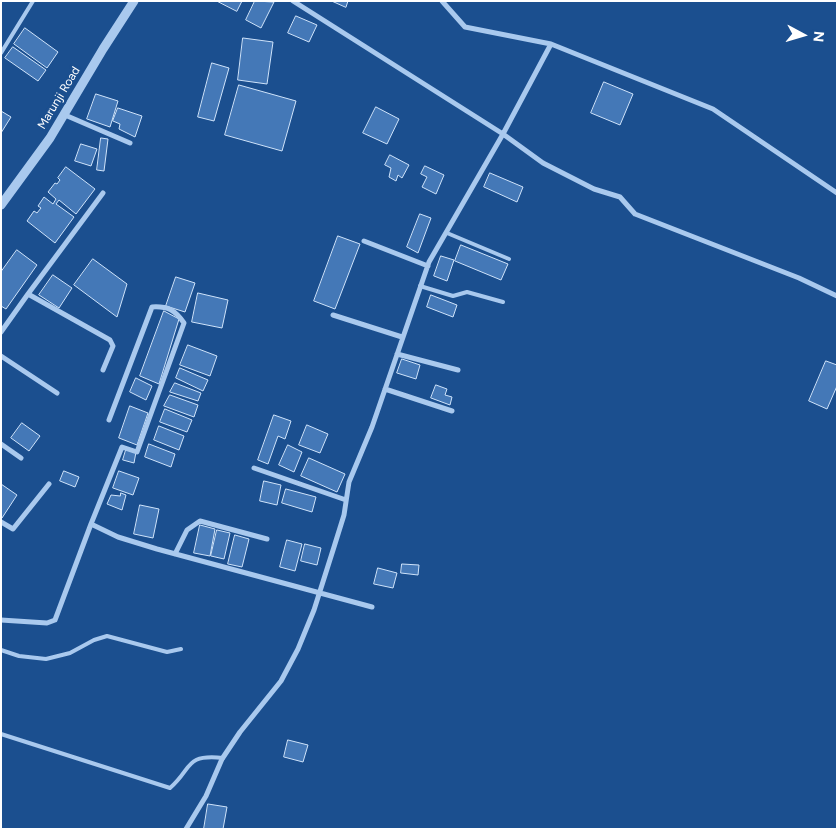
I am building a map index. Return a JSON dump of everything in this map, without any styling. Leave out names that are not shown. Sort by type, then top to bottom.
[{"type":"street","name":"Marunji Road","points":[[1,205],[64,115],[134,1]]},
{"type":"street","points":[[293,1],[504,134],[544,163],[594,189],[620,197],[635,214],[799,278],[837,296]]},
{"type":"street","points":[[442,1],[466,27],[551,44],[713,109],[837,193]]},
{"type":"street","points":[[186,829],[206,796],[223,758],[240,732],[282,681],[298,649],[318,594],[346,500],[349,482],[364,448],[428,266],[504,134],[551,44]]},
{"type":"street","points":[[64,115],[130,143]]},
{"type":"street","points":[[1,332],[103,193]]},
{"type":"street","points":[[364,241],[428,266]]},
{"type":"street","points":[[28,294],[110,340],[113,346],[103,370]]},
{"type":"street","points":[[1,620],[47,623],[56,620],[91,524],[122,447],[137,452],[184,323],[175,310],[162,306],[152,308],[109,420]]},
{"type":"street","points":[[333,315],[402,337]]},
{"type":"street","points":[[397,354],[458,370]]},
{"type":"street","points":[[1,356],[57,393]]},
{"type":"street","points":[[385,389],[452,411]]},
{"type":"street","points":[[1,444],[21,458]]},
{"type":"street","points":[[254,468],[346,500]]},
{"type":"street","points":[[1,522],[14,529],[49,484]]},
{"type":"street","points":[[175,554],[187,530],[200,521],[267,539]]},
{"type":"street","points":[[91,524],[118,537],[175,554],[372,607]]},
{"type":"lane","points":[[1,53],[33,1]]},
{"type":"lane","points":[[448,233],[509,259]]},
{"type":"lane","points":[[420,286],[453,296],[467,292],[503,302]]},
{"type":"lane","points":[[1,650],[19,656],[46,658],[70,653],[94,640],[107,636],[167,652],[181,649]]},
{"type":"lane","points":[[1,734],[160,787],[170,788],[196,758],[223,758]]},
{"type":"building","points":[[217,1],[242,1],[237,11]]},
{"type":"building","points":[[255,1],[274,2],[261,28],[246,20]]},
{"type":"building","points":[[332,1],[348,1],[346,7]]},
{"type":"building","points":[[296,16],[317,25],[309,42],[288,33]]},
{"type":"building","points":[[25,28],[58,52],[47,68],[14,44]]},
{"type":"building","points":[[243,38],[273,42],[267,84],[238,80]]},
{"type":"building","points":[[13,47],[46,70],[38,81],[5,58]]},
{"type":"building","points":[[212,63],[229,68],[214,121],[198,117]]},
{"type":"building","points":[[604,82],[633,94],[620,125],[591,113]]},
{"type":"building","points":[[239,85],[296,101],[282,151],[225,135]]},
{"type":"building","points":[[96,94],[118,101],[110,127],[87,119]]},
{"type":"building","points":[[376,107],[399,119],[387,144],[363,133]]},
{"type":"building","points":[[118,108],[142,116],[135,137],[119,129],[120,124],[113,121]]},
{"type":"building","points":[[1,111],[11,117],[1,133]]},
{"type":"building","points":[[101,138],[108,139],[104,171],[97,170]]},
{"type":"building","points":[[81,144],[97,149],[91,166],[75,161]]},
{"type":"building","points":[[390,155],[409,165],[402,178],[398,175],[396,181],[389,177],[391,168],[385,165]]},
{"type":"building","points":[[425,166],[444,175],[436,194],[422,187],[427,177],[421,174]]},
{"type":"building","points":[[66,167],[95,189],[76,214],[59,200],[56,204],[74,217],[55,243],[27,221],[34,211],[37,213],[41,208],[38,206],[44,197],[53,204],[56,199],[48,192],[60,180],[58,178]]},
{"type":"building","points":[[490,173],[523,187],[517,202],[484,187]]},
{"type":"building","points":[[420,214],[431,218],[418,253],[407,247]]},
{"type":"building","points":[[338,236],[360,244],[335,309],[314,301]]},
{"type":"building","points":[[461,245],[508,264],[501,280],[455,261]]},
{"type":"building","points":[[17,250],[37,265],[6,309],[1,306],[1,272]]},
{"type":"building","points":[[441,256],[454,260],[447,281],[434,276]]},
{"type":"building","points":[[93,259],[127,284],[117,317],[74,285]]},
{"type":"building","points":[[53,275],[72,288],[59,308],[39,295]]},
{"type":"building","points":[[176,277],[195,283],[185,312],[166,306]]},
{"type":"building","points":[[198,293],[228,300],[222,328],[192,322]]},
{"type":"building","points":[[431,295],[457,305],[453,317],[427,307]]},
{"type":"building","points":[[164,311],[179,319],[159,384],[140,376]]},
{"type":"building","points":[[188,345],[217,356],[210,376],[180,365]]},
{"type":"building","points":[[402,359],[420,365],[416,379],[397,373]]},
{"type":"building","points":[[826,361],[837,365],[837,386],[827,409],[809,401]]},
{"type":"building","points":[[180,368],[208,380],[203,391],[176,378]]},
{"type":"building","points":[[136,378],[152,386],[146,400],[130,392]]},
{"type":"building","points":[[175,383],[201,393],[198,401],[170,392]]},
{"type":"building","points":[[436,385],[447,389],[445,395],[452,397],[450,405],[431,398]]},
{"type":"building","points":[[170,395],[198,405],[194,417],[164,406]]},
{"type":"building","points":[[130,406],[148,413],[137,445],[119,438]]},
{"type":"building","points":[[165,409],[192,420],[187,432],[160,422]]},
{"type":"building","points":[[274,415],[291,421],[285,439],[278,436],[268,464],[258,460]]},
{"type":"building","points":[[22,423],[40,436],[29,451],[11,438]]},
{"type":"building","points":[[307,425],[328,434],[320,453],[299,445]]},
{"type":"building","points":[[159,426],[184,436],[179,450],[154,440]]},
{"type":"building","points":[[149,444],[175,454],[171,467],[145,457]]},
{"type":"building","points":[[288,445],[302,452],[294,472],[279,465]]},
{"type":"building","points":[[126,450],[136,452],[134,463],[123,460]]},
{"type":"building","points":[[309,458],[345,474],[337,492],[301,476]]},
{"type":"building","points":[[64,471],[79,477],[75,487],[60,481]]},
{"type":"building","points":[[119,471],[139,478],[133,495],[113,488]]},
{"type":"building","points":[[264,481],[281,485],[277,505],[260,501]]},
{"type":"building","points":[[1,484],[17,495],[2,518],[1,517]]},
{"type":"building","points":[[286,489],[316,497],[312,512],[282,503]]},
{"type":"building","points":[[121,493],[126,495],[122,510],[107,504],[111,495],[120,496]]},
{"type":"building","points":[[140,505],[159,509],[153,538],[134,534]]},
{"type":"building","points":[[200,525],[215,529],[210,556],[194,553]]},
{"type":"building","points":[[217,530],[230,533],[224,559],[211,556]]},
{"type":"building","points":[[235,535],[249,539],[242,567],[228,564]]},
{"type":"building","points":[[287,540],[302,544],[295,571],[280,567]]},
{"type":"building","points":[[305,544],[321,548],[317,565],[301,561]]},
{"type":"building","points":[[402,564],[419,565],[418,575],[401,573]]},
{"type":"building","points":[[378,568],[397,573],[393,588],[374,584]]},
{"type":"building","points":[[288,740],[308,745],[303,762],[284,757]]},
{"type":"building","points":[[208,804],[227,807],[223,829],[204,829]]}]
